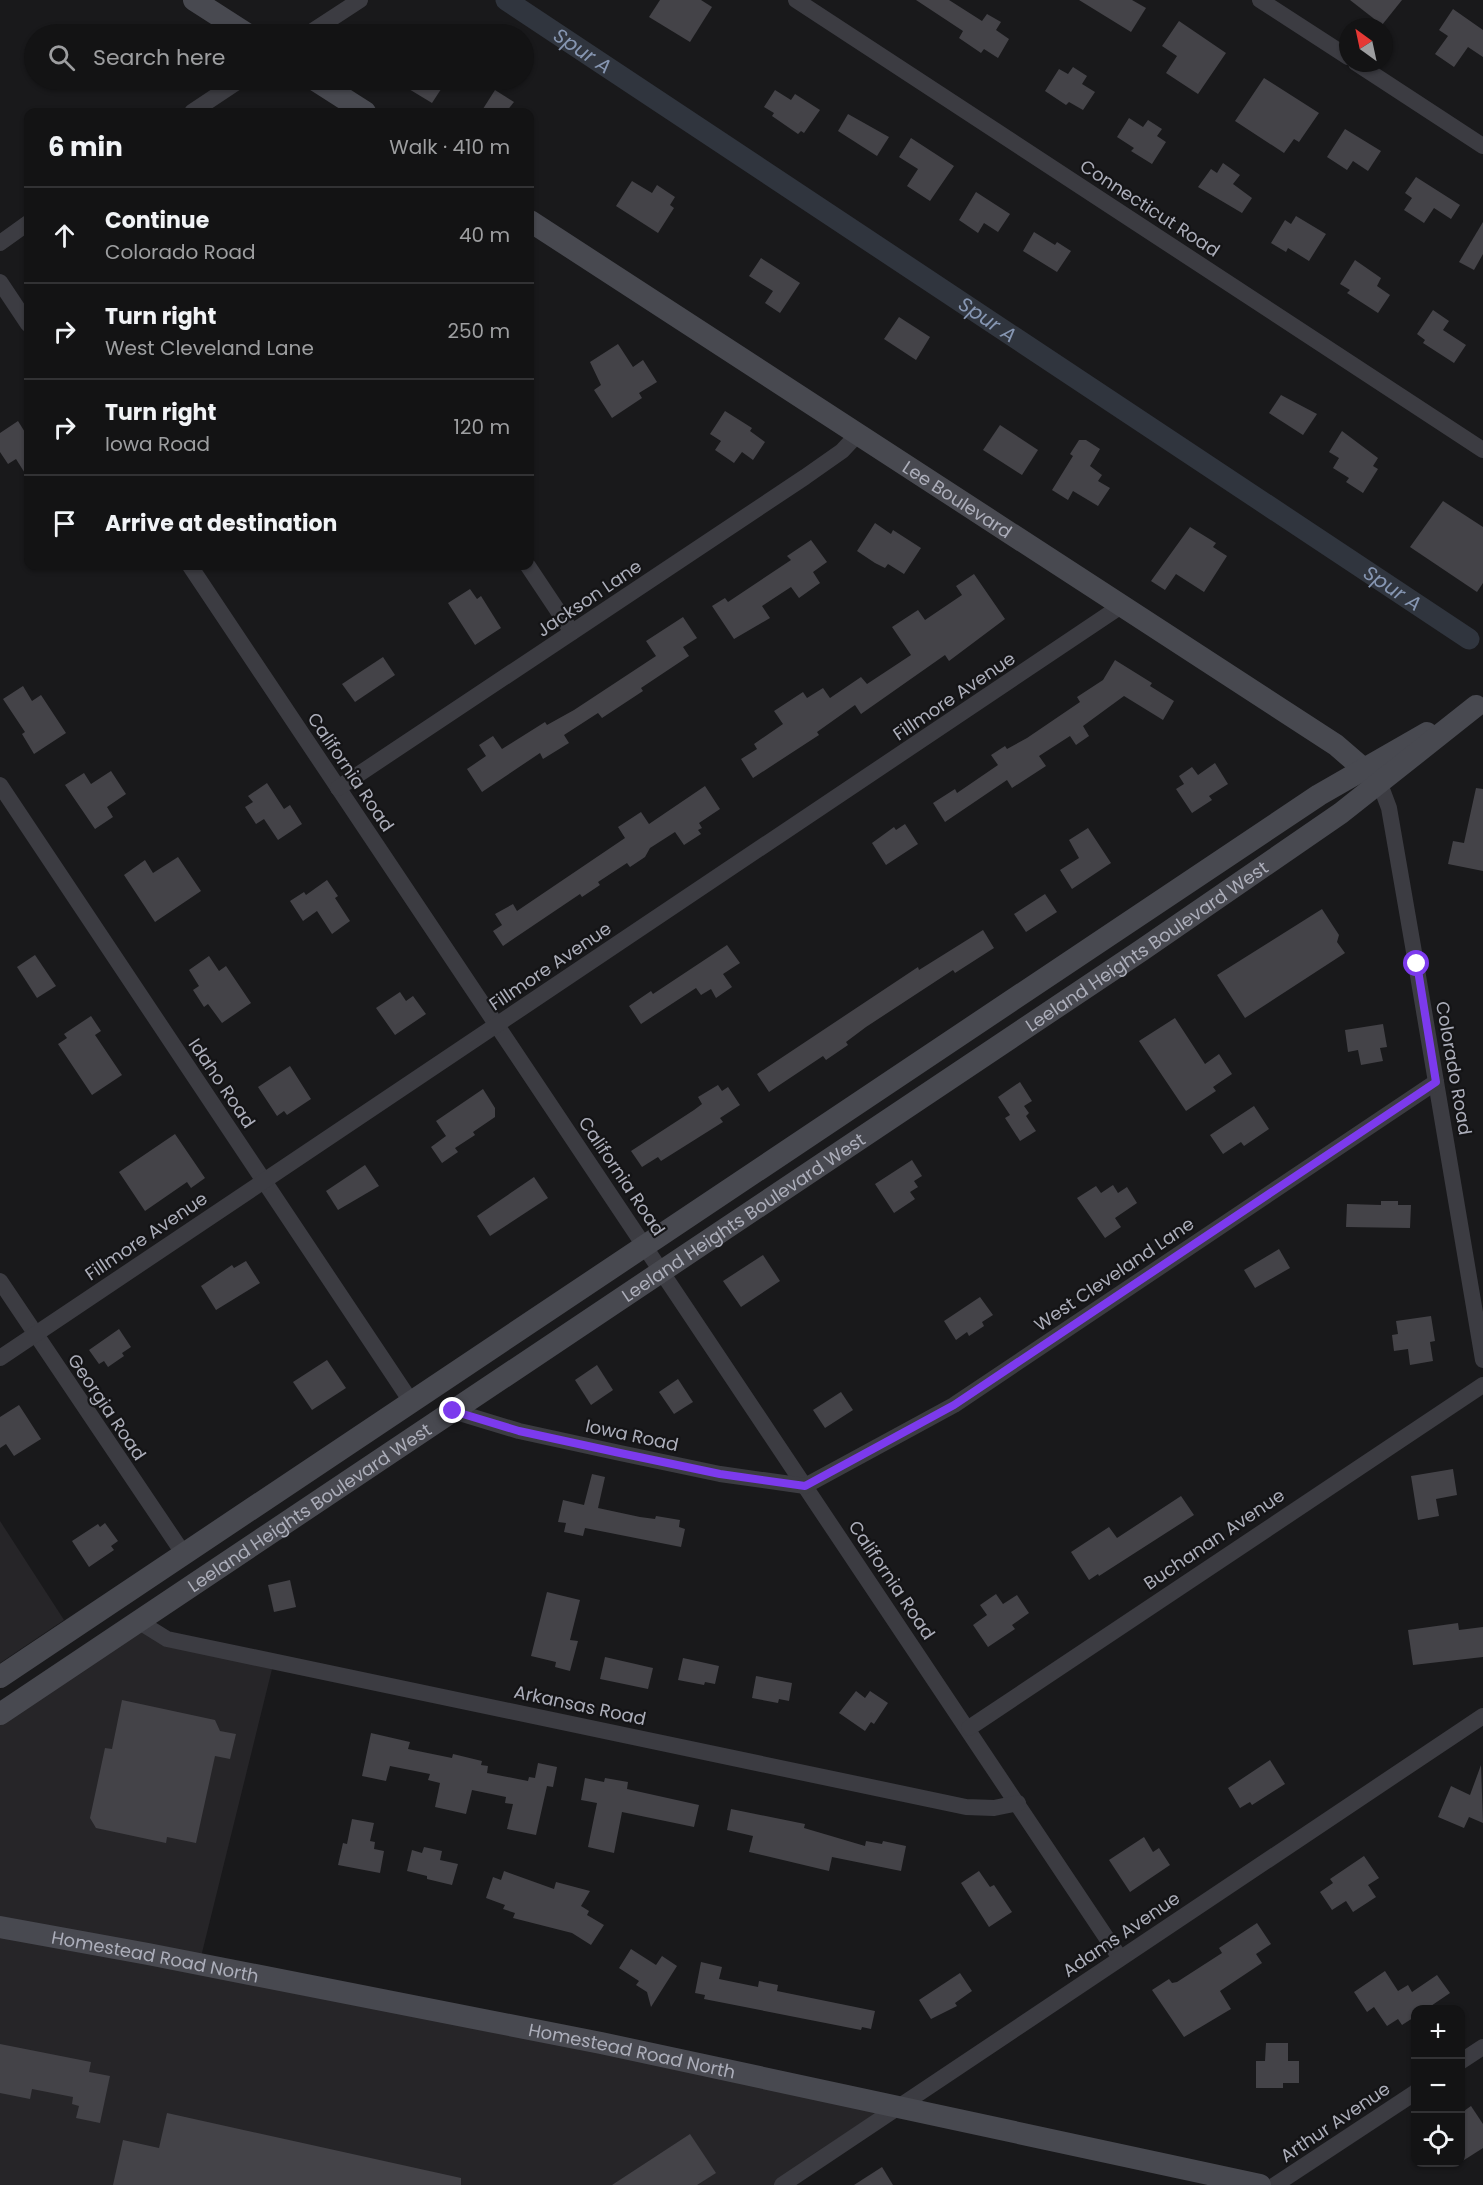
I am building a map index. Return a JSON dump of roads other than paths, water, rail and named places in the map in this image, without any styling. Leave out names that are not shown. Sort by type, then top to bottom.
[{"type":"main road","points":[[194,0],[231,24]]},
{"type":"main road","points":[[331,90],[359,108]]},
{"type":"main road","name":"Lee Boulevard","points":[[534,224],[1336,746],[1380,784]]},
{"type":"main road","name":"Leeland Heights Boulevard West","points":[[0,1677],[1363,767],[1479,704]]},
{"type":"main road","name":"Leeland Heights Boulevard West","points":[[0,1714],[1142,950],[1380,784],[1479,704]]},
{"type":"main road","name":"Homestead Road North","points":[[0,1927],[396,2002],[895,2108],[1005,2129],[1260,2185]]},
{"type":"street","points":[[323,24],[360,0]]},
{"type":"street","name":"Connecticut Road","points":[[796,0],[1483,450]]},
{"type":"street","points":[[1271,3],[1339,51]]},
{"type":"street","points":[[1370,72],[1483,145]]},
{"type":"street","points":[[198,108],[225,90]]},
{"type":"street","points":[[0,243],[24,226]]},
{"type":"street","points":[[0,282],[24,318]]},
{"type":"street","name":"Jackson Lane","points":[[338,788],[805,477],[842,451],[857,435]]},
{"type":"street","name":"California Road","points":[[193,570],[969,1728],[1120,1958]]},
{"type":"street","points":[[531,570],[572,632]]},
{"type":"street","name":"Fillmore Avenue","points":[[0,1358],[1121,606]]},
{"type":"street","name":"Colorado Road","points":[[1380,784],[1389,808],[1483,1360]]},
{"type":"street","name":"Idaho Road","points":[[0,785],[412,1403]]},
{"type":"street","name":"West Cleveland Lane","points":[[805,1486],[954,1405],[1436,1082]]},
{"type":"street","name":"Georgia Road","points":[[0,1281],[183,1554]]},
{"type":"street","name":"Buchanan Avenue","points":[[969,1728],[1483,1385]]},
{"type":"street","name":"Iowa Road","points":[[453,1411],[519,1431],[620,1453],[720,1474],[805,1486]]},
{"type":"street","name":"Arkansas Road","points":[[138,1621],[168,1639],[966,1807],[994,1808],[1018,1803]]},
{"type":"street","name":"Adams Avenue","points":[[782,2185],[1483,1716]]},
{"type":"street","points":[[1465,2059],[1483,2047]]},
{"type":"street","name":"Arthur Avenue","points":[[1275,2185],[1411,2095]]},
{"type":"waterway","name":"Spur A","points":[[506,0],[1469,639]]}]
